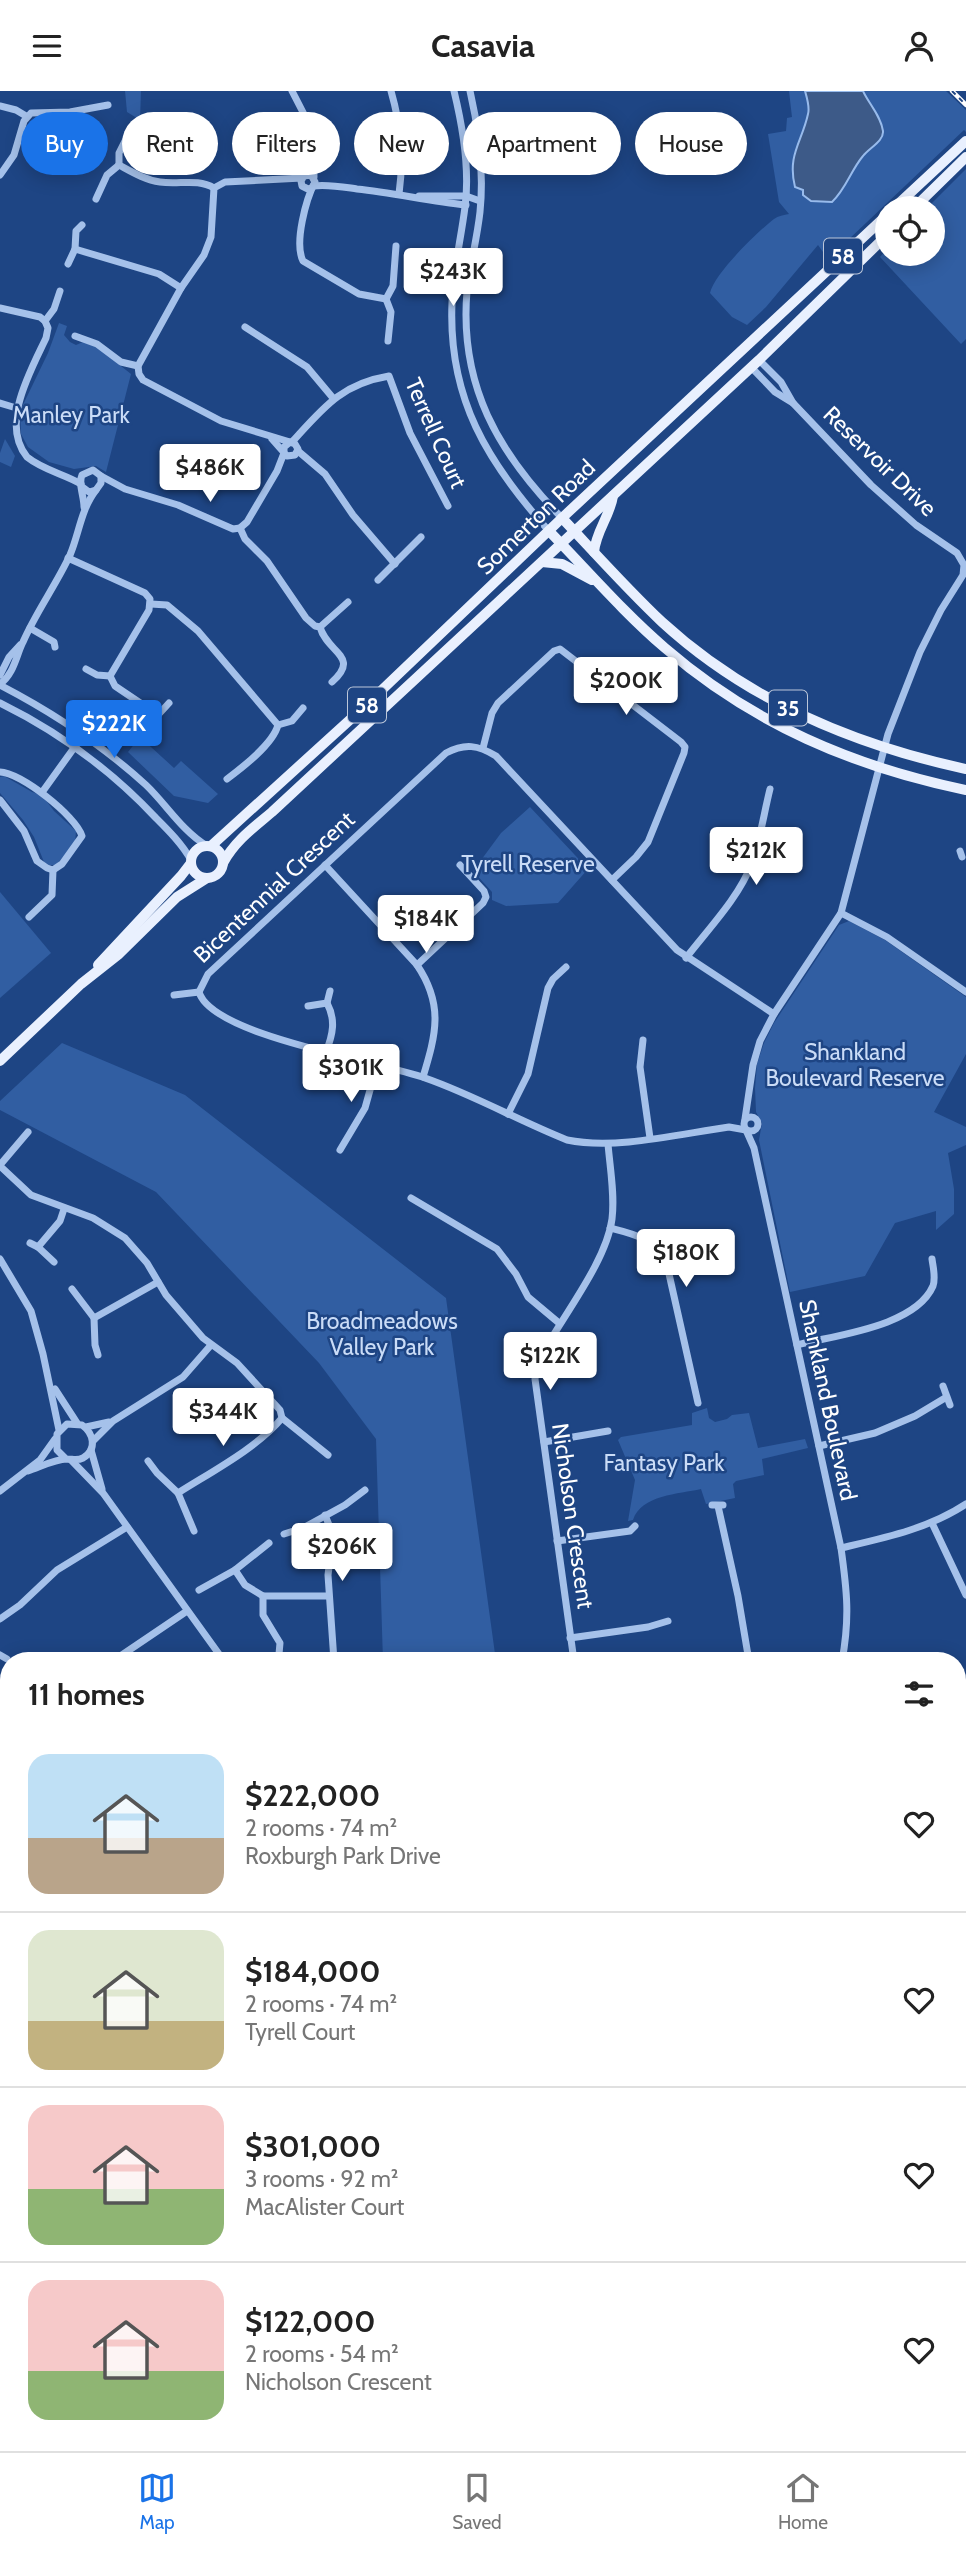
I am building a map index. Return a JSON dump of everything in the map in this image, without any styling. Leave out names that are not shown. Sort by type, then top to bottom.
[{"type":"main road","points":[[907,196],[966,141]]},
{"type":"main road","points":[[926,196],[966,157]]},
{"type":"main road","name":"Somerton Road","points":[[209,846],[400,674],[562,518],[875,226]]},
{"type":"main road","name":"Somerton Road","points":[[223,863],[239,839],[272,812],[562,544],[755,364],[875,247]]},
{"type":"main road","points":[[742,350],[755,364]]},
{"type":"main road","points":[[594,552],[597,535],[612,505],[613,496]]},
{"type":"main road","name":"35","points":[[562,518],[662,621],[700,653],[754,689],[829,728],[884,748],[966,769]]},
{"type":"main road","name":"35","points":[[549,531],[649,633],[699,676],[731,699],[776,726],[824,748],[879,768],[966,790]]},
{"type":"main road","points":[[542,562],[562,564],[604,588]]},
{"type":"main road","points":[[699,676],[696,662],[700,653]]},
{"type":"main road","points":[[209,846],[219,851],[223,863]]},
{"type":"main road","name":"58","points":[[82,984],[144,913],[181,876],[198,848],[209,846]]},
{"type":"main road","points":[[191,861],[194,872],[207,879]]},
{"type":"main road","name":"58","points":[[0,1061],[82,984],[119,954],[177,897],[216,876],[223,863]]},
{"type":"street","points":[[292,91],[303,112]]},
{"type":"street","points":[[391,91],[401,127],[403,155],[399,194]]},
{"type":"street","points":[[454,91],[464,150],[466,200],[452,300],[451,337],[457,377],[479,437],[498,470],[549,531]]},
{"type":"street","points":[[470,91],[480,149],[480,201],[467,291],[466,331],[471,370],[481,402],[506,453],[562,518]]},
{"type":"street","points":[[35,112],[70,111],[108,105]]},
{"type":"street","points":[[0,106],[21,113]]},
{"type":"street","points":[[0,176],[17,147],[21,133]]},
{"type":"street","points":[[119,165],[122,147]]},
{"type":"street","points":[[119,165],[146,179],[171,183],[198,181],[214,188]]},
{"type":"street","points":[[96,199],[107,175],[119,165]]},
{"type":"street","points":[[302,181],[308,174],[314,183],[328,186],[434,201],[480,201]]},
{"type":"street","points":[[304,175],[302,181],[305,208]]},
{"type":"street","points":[[313,175],[299,250],[303,261],[359,293],[386,299]]},
{"type":"street","points":[[214,188],[225,182],[289,180],[302,181],[308,189],[314,183]]},
{"type":"street","points":[[214,188],[211,237],[204,255],[181,288],[138,366],[139,374],[143,380],[162,391],[221,421],[269,436],[312,464],[325,474],[346,506],[395,564]]},
{"type":"street","points":[[68,264],[75,249],[76,231],[82,225]]},
{"type":"street","points":[[388,341],[391,312],[386,299],[393,286],[396,246]]},
{"type":"street","points":[[75,249],[159,274],[181,288]]},
{"type":"street","points":[[45,321],[54,309],[60,291]]},
{"type":"street","points":[[0,307],[45,321],[48,328],[46,338],[13,407],[12,433],[18,445],[26,456],[41,466],[59,473],[89,492],[125,489]]},
{"type":"street","points":[[59,473],[75,474],[93,470],[125,489],[178,505],[227,527],[240,528],[247,522],[305,428],[333,398],[307,367],[245,327]]},
{"type":"street","points":[[75,336],[97,344],[121,362],[138,366]]},
{"type":"street","name":"Reservoir Drive","points":[[755,364],[781,382],[793,403],[898,511],[964,557],[963,575],[925,642],[884,748],[879,768]]},
{"type":"street","name":"Terrell Court","points":[[333,398],[354,386],[389,376],[410,433],[448,506]]},
{"type":"street","points":[[0,403],[13,407]]},
{"type":"street","points":[[86,471],[80,478],[84,496],[78,537],[2,681],[9,690],[84,734],[148,788],[196,839],[209,846]]},
{"type":"street","points":[[83,514],[101,483],[101,476]]},
{"type":"street","points":[[240,528],[245,538],[267,561],[306,618],[320,627]]},
{"type":"street","points":[[378,580],[421,537]]},
{"type":"street","points":[[68,558],[145,593],[151,604]]},
{"type":"street","points":[[320,627],[348,602]]},
{"type":"street","points":[[110,676],[151,604]]},
{"type":"street","points":[[151,604],[167,605],[198,631],[278,725]]},
{"type":"street","points":[[320,627],[322,634],[345,663],[344,669],[332,681]]},
{"type":"street","points":[[30,628],[54,642],[55,647]]},
{"type":"street","points":[[612,880],[649,842],[685,747],[560,649],[554,651],[499,703],[492,713],[482,748],[496,756],[612,880],[686,958],[774,1014]]},
{"type":"street","points":[[86,669],[97,675],[110,676]]},
{"type":"street","points":[[110,676],[115,686],[158,715]]},
{"type":"street","points":[[0,703],[34,720],[75,747],[137,798],[181,845],[191,861]]},
{"type":"street","points":[[155,726],[158,715],[169,703]]},
{"type":"street","points":[[278,725],[292,721],[303,708]]},
{"type":"street","points":[[227,779],[267,745],[276,734],[278,725]]},
{"type":"street","points":[[43,791],[84,734]]},
{"type":"street","name":"Bicentennial Crescent","points":[[482,748],[459,746],[446,753],[208,974],[199,992],[201,999],[208,1007],[233,1022],[270,1037],[423,1077],[567,1140],[608,1144],[729,1127],[745,1120]]},
{"type":"street","points":[[748,1090],[758,1124],[756,1129],[750,1132],[746,1130],[745,1120],[748,1090],[760,1041],[774,1014],[841,913],[879,768]]},
{"type":"street","points":[[0,772],[6,772],[34,789],[43,791],[78,827],[82,836],[62,864],[52,870]]},
{"type":"street","points":[[686,958],[744,881],[752,862],[770,789]]},
{"type":"street","points":[[0,800],[24,831],[37,861],[41,866],[52,870]]},
{"type":"street","points":[[325,865],[417,965],[427,980],[437,1020],[435,1038],[423,1077]]},
{"type":"street","points":[[417,965],[483,903],[486,897],[484,891],[460,865]]},
{"type":"street","points":[[29,917],[52,895],[52,870]]},
{"type":"street","points":[[841,913],[887,937],[966,992]]},
{"type":"street","points":[[508,1114],[528,1074],[548,988],[566,967]]},
{"type":"street","points":[[326,1052],[333,1034],[327,1003],[330,991]]},
{"type":"street","points":[[174,995],[199,992]]},
{"type":"street","points":[[308,1006],[327,1003]]},
{"type":"street","points":[[643,1040],[640,1067],[650,1138]]},
{"type":"street","points":[[340,1150],[365,1108],[377,1065]]},
{"type":"street","points":[[745,1120],[755,1118]]},
{"type":"street","name":"Bicentennial Crescent","points":[[729,1127],[746,1130]]},
{"type":"street","name":"Shankland Boulevard","points":[[754,1148],[756,1129]]},
{"type":"street","name":"Shankland Boulevard","points":[[746,1130],[754,1148],[841,1548],[848,1593],[848,1629],[844,1652]]},
{"type":"street","points":[[28,1132],[0,1165],[32,1195],[93,1218],[112,1228],[137,1250],[166,1295],[211,1345],[237,1363],[280,1410],[282,1418],[328,1455]]},
{"type":"street","name":"Nicholson Crescent","points":[[572,1652],[537,1396],[536,1371],[538,1361],[605,1245],[613,1208],[608,1144]]},
{"type":"street","points":[[411,1198],[497,1248],[516,1274],[528,1297],[559,1323]]},
{"type":"street","points":[[38,1247],[60,1221],[64,1209]]},
{"type":"street","points":[[610,1229],[644,1237],[656,1248],[667,1265],[698,1403]]},
{"type":"street","points":[[30,1243],[54,1262]]},
{"type":"street","points":[[0,1259],[30,1311],[48,1376],[57,1450],[103,1493],[217,1652]]},
{"type":"street","points":[[797,1345],[869,1329],[908,1311],[933,1285],[932,1259]]},
{"type":"street","points":[[94,1318],[158,1282]]},
{"type":"street","points":[[72,1289],[94,1318],[98,1355]]},
{"type":"street","points":[[29,1471],[68,1459],[83,1458],[113,1421],[183,1377],[211,1345]]},
{"type":"street","points":[[48,1376],[78,1423],[86,1427],[113,1421]]},
{"type":"street","points":[[819,1447],[875,1433],[948,1402],[943,1386]]},
{"type":"street","points":[[178,1493],[229,1461],[282,1418]]},
{"type":"street","points":[[0,1491],[29,1471],[46,1454],[57,1434],[67,1424],[78,1423]]},
{"type":"street","points":[[544,1442],[604,1432],[603,1423]]},
{"type":"street","points":[[86,1427],[103,1493]]},
{"type":"street","points":[[148,1461],[178,1493],[194,1531]]},
{"type":"street","points":[[284,1534],[303,1528],[345,1505],[365,1490]]},
{"type":"street","points":[[841,1548],[932,1523],[966,1504]]},
{"type":"street","points":[[718,1506],[747,1652]]},
{"type":"street","points":[[325,1515],[333,1535],[328,1596],[333,1652]]},
{"type":"street","points":[[932,1523],[966,1595]]},
{"type":"street","points":[[0,1619],[20,1605],[57,1570],[127,1527]]},
{"type":"street","points":[[557,1541],[631,1531]]},
{"type":"street","points":[[199,1590],[234,1570],[269,1543]]},
{"type":"street","points":[[234,1570],[245,1585],[263,1596],[328,1596]]},
{"type":"street","points":[[263,1596],[263,1615],[280,1643],[279,1652]]},
{"type":"street","points":[[126,1652],[187,1611]]},
{"type":"street","points":[[570,1638],[648,1627],[668,1621]]},
{"type":"green space","points":[[125,91],[141,91],[140,112],[127,112]]},
{"type":"green space","points":[[789,91],[946,91],[966,110],[966,132],[964,130],[894,196],[875,196],[875,214],[828,259],[818,245],[766,307],[747,325],[732,317],[710,293],[719,275],[747,243],[774,219],[789,214],[779,202],[768,134],[786,131],[787,118],[792,117]]},
{"type":"green space","points":[[966,169],[966,339],[961,344],[888,266],[945,266],[945,196],[939,196]]},
{"type":"green space","name":"Manley Park","points":[[59,323],[67,326],[64,335],[70,342],[76,345],[83,342],[97,347],[131,374],[106,472],[96,466],[74,469],[49,462],[28,447],[21,434],[20,411]]},
{"type":"green space","points":[[5,439],[15,456],[11,467],[0,462]]},
{"type":"green space","points":[[140,737],[174,768],[181,761],[218,794],[208,803],[174,796],[128,752]]},
{"type":"green space","points":[[4,776],[42,795],[54,811],[76,831],[75,844],[56,865],[44,862],[34,837],[0,793],[0,777]]},
{"type":"green space","name":"Tyrell Reserve","points":[[530,807],[588,869],[558,903],[506,906],[492,900],[492,892],[473,871],[501,833]]},
{"type":"green space","points":[[0,892],[51,953],[0,998]]},
{"type":"green space","name":"Shankland Boulevard Reserve","points":[[849,921],[885,940],[966,997],[966,1054],[934,1112],[966,1127],[966,1145],[948,1153],[954,1189],[954,1214],[936,1230],[936,1211],[895,1223],[865,1276],[790,1292],[759,1140],[762,1123],[756,1112],[757,1064],[774,1023],[839,925]]},
{"type":"green space","name":"Broadmeadows Valley Park","points":[[62,1043],[185,1095],[446,1298],[495,1652],[383,1652],[376,1439],[319,1363],[156,1192],[0,1110],[0,1101]]},
{"type":"green space","name":"Fantasy Park","points":[[707,1408],[709,1418],[715,1422],[732,1415],[749,1413],[758,1448],[805,1439],[808,1448],[762,1459],[764,1475],[736,1481],[733,1484],[735,1498],[706,1504],[701,1489],[672,1494],[644,1505],[633,1520],[628,1521],[635,1480],[618,1440],[621,1437],[692,1425],[692,1413]]},
{"type":"shaded area","points":[[805,91],[863,91],[882,126],[883,135],[859,161],[832,202],[811,201],[803,195],[803,190],[795,187],[794,157],[809,111]]},
{"type":"railway","points":[[952,91],[966,105]]}]
